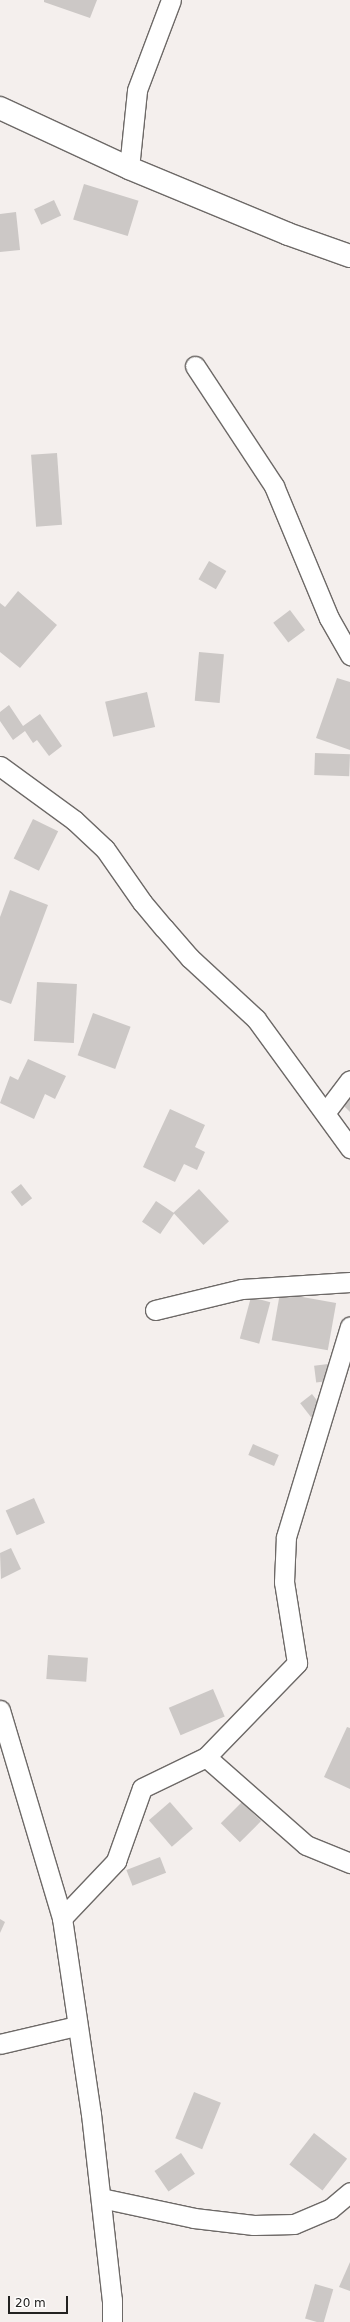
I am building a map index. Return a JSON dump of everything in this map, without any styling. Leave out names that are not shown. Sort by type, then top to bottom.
[{"type":"main road","points":[[0,108],[129,168],[288,234],[350,256]]},
{"type":"street","points":[[129,168],[137,90],[171,0]]},
{"type":"street","points":[[195,366],[274,486],[329,618],[350,655]]},
{"type":"street","points":[[0,766],[69,816],[105,849],[142,902],[190,958],[256,1019],[350,1148]]},
{"type":"street","points":[[325,1113],[350,1080]]},
{"type":"street","points":[[155,1310],[242,1289],[350,1282]]},
{"type":"street","points":[[62,1918],[116,1861],[142,1788],[206,1757],[297,1663],[284,1582],[286,1537],[350,1327]]},
{"type":"street","points":[[0,1710],[62,1918],[76,2026],[91,2114],[101,2198],[112,2322]]},
{"type":"street","points":[[206,1757],[306,1845],[350,1863]]},
{"type":"street","points":[[0,2044],[76,2026]]},
{"type":"street","points":[[101,2198],[194,2218],[254,2224],[294,2224],[330,2209],[350,2192]]},
{"type":"building","points":[[44,0],[97,0],[90,18],[44,2]]},
{"type":"building","points":[[84,184],[139,201],[128,236],[73,219]]},
{"type":"building","points":[[54,200],[61,215],[41,225],[34,209]]},
{"type":"building","points":[[16,212],[20,250],[0,252],[0,214]]},
{"type":"building","points":[[57,453],[62,525],[36,527],[31,455]]},
{"type":"building","points":[[209,561],[226,571],[216,589],[198,579]]},
{"type":"building","points":[[18,591],[57,625],[20,668],[0,652],[0,603],[5,607]]},
{"type":"building","points":[[290,610],[305,630],[288,643],[273,623]]},
{"type":"building","points":[[199,652],[224,654],[220,703],[195,701]]},
{"type":"building","points":[[337,678],[350,682],[350,750],[316,738]]},
{"type":"building","points":[[147,692],[155,727],[113,737],[105,702]]},
{"type":"building","points":[[9,705],[23,726],[40,714],[62,746],[49,756],[37,740],[33,743],[25,731],[13,740],[0,721],[0,712]]},
{"type":"building","points":[[315,753],[350,754],[349,776],[314,775]]},
{"type":"building","points":[[33,819],[58,831],[39,871],[14,859]]},
{"type":"building","points":[[10,890],[48,905],[11,1004],[0,1000],[0,917]]},
{"type":"building","points":[[37,982],[77,984],[74,1043],[34,1041]]},
{"type":"building","points":[[93,1013],[131,1027],[115,1069],[78,1055]]},
{"type":"building","points":[[28,1059],[66,1076],[55,1099],[45,1094],[34,1119],[0,1103],[10,1076],[18,1080]]},
{"type":"building","points":[[350,1089],[350,1112],[338,1100]]},
{"type":"building","points":[[170,1109],[205,1125],[195,1147],[205,1152],[197,1170],[184,1164],[175,1182],[143,1167]]},
{"type":"building","points":[[21,1184],[32,1198],[22,1206],[11,1192]]},
{"type":"building","points":[[199,1189],[229,1221],[203,1245],[173,1213]]},
{"type":"building","points":[[156,1201],[174,1213],[160,1234],[142,1222]]},
{"type":"building","points":[[280,1293],[336,1303],[328,1350],[272,1340]]},
{"type":"building","points":[[251,1297],[270,1302],[259,1344],[240,1339]]},
{"type":"building","points":[[328,1364],[330,1381],[316,1383],[314,1366]]},
{"type":"building","points":[[312,1394],[323,1408],[311,1417],[300,1403]]},
{"type":"building","points":[[253,1444],[279,1455],[274,1466],[248,1455]]},
{"type":"building","points":[[34,1498],[45,1523],[17,1535],[6,1511]]},
{"type":"building","points":[[11,1548],[21,1569],[1,1579],[0,1553]]},
{"type":"building","points":[[48,1655],[88,1658],[86,1682],[46,1679]]},
{"type":"building","points":[[213,1689],[225,1717],[181,1735],[169,1708]]},
{"type":"building","points":[[347,1727],[350,1728],[350,1789],[324,1777]]},
{"type":"building","points":[[170,1802],[193,1828],[172,1847],[149,1820]]},
{"type":"building","points":[[242,1802],[261,1821],[240,1842],[221,1823]]},
{"type":"building","points":[[160,1857],[166,1873],[132,1886],[126,1870]]},
{"type":"building","points":[[0,1919],[5,1922],[0,1933]]},
{"type":"building","points":[[194,2092],[221,2103],[202,2149],[175,2138]]},
{"type":"building","points":[[314,2133],[347,2159],[322,2190],[289,2165]]},
{"type":"building","points":[[181,2153],[195,2174],[168,2192],[154,2171]]},
{"type":"building","points":[[350,2262],[350,2291],[339,2287]]},
{"type":"building","points":[[315,2284],[333,2289],[324,2322],[317,2322],[305,2319]]}]
